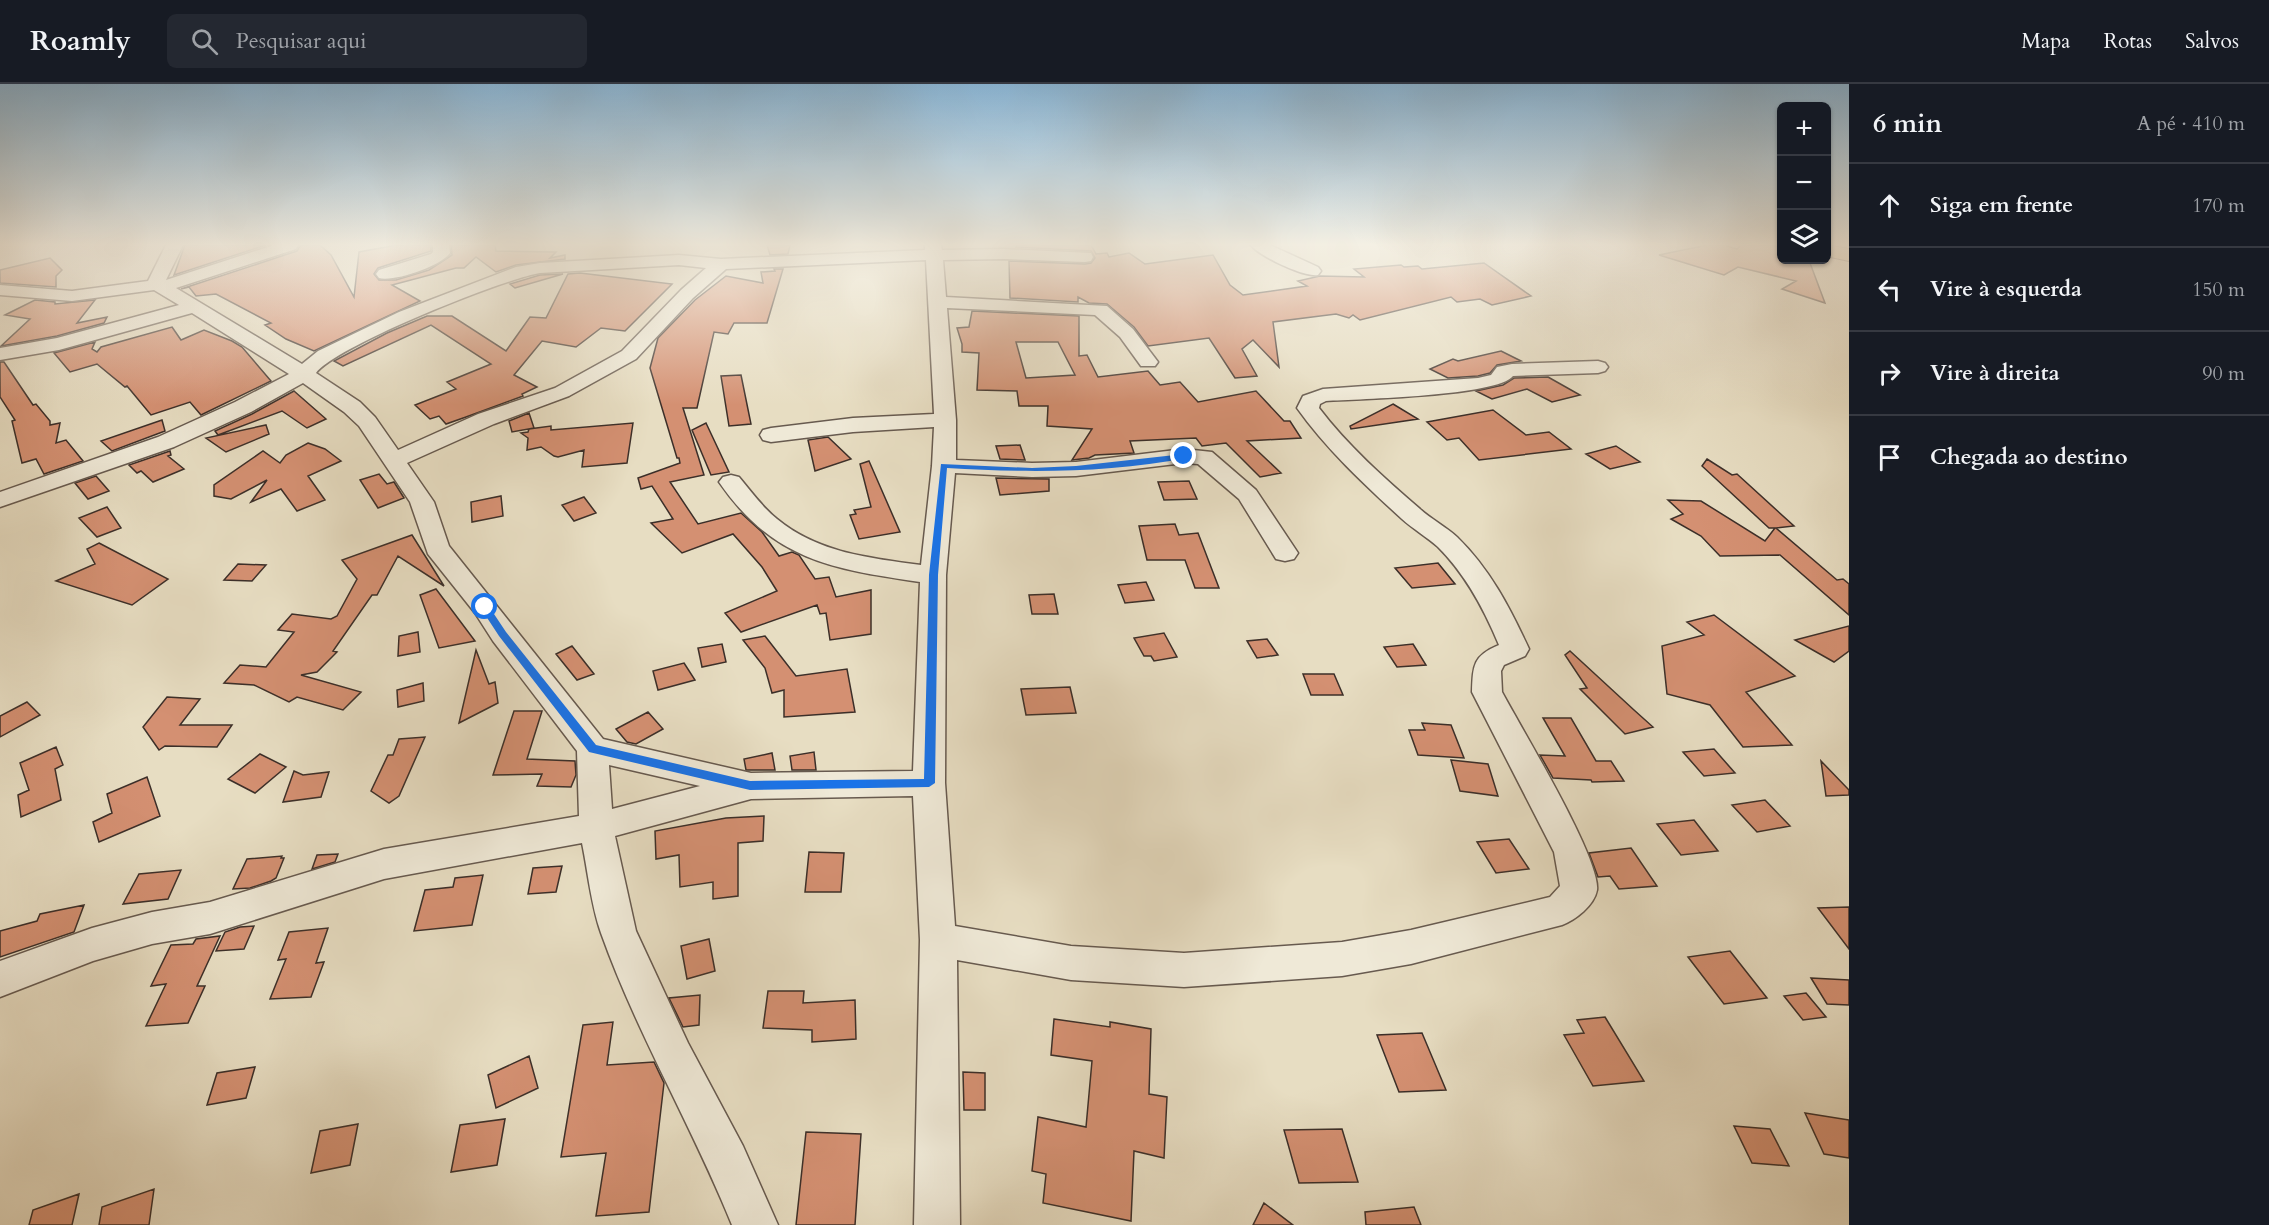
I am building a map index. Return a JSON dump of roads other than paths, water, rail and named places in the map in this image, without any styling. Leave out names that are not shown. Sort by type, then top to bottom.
[{"type":"street","points":[[179,298],[304,374],[352,407],[367,422],[422,502],[437,548],[485,607],[502,634],[592,749],[596,827],[618,931],[674,1057],[728,1161],[755,1225]]},
{"type":"street","points":[[0,500],[166,442],[243,407],[304,374],[312,364],[325,355],[406,315],[449,298]]},
{"type":"street","points":[[392,461],[486,419],[562,392],[629,355],[683,298]]},
{"type":"street","points":[[937,1225],[938,940],[929,783],[933,575],[944,466],[945,420],[938,298]]},
{"type":"street","points":[[938,302],[1100,310],[1120,325],[1148,362]]},
{"type":"street","points":[[0,354],[59,344],[194,307]]},
{"type":"street","points":[[938,940],[1071,963],[1128,968],[1184,969],[1342,959],[1411,947],[1528,920],[1562,909],[1579,890],[1571,852],[1487,692],[1487,671],[1492,659],[1515,649],[1496,604],[1447,542],[1412,515],[1362,467],[1320,424],[1308,408],[1310,400],[1323,395],[1478,384],[1498,379],[1504,375],[1504,371],[1512,370],[1598,367]]},
{"type":"street","points":[[771,435],[853,425],[945,420]]},
{"type":"street","points":[[944,466],[1032,470],[1076,469],[1184,456],[1204,457],[1248,495],[1285,552]]},
{"type":"street","points":[[731,482],[749,505],[770,525],[809,550],[858,565],[933,575]]},
{"type":"street","points":[[592,749],[750,786]]},
{"type":"street","points":[[0,979],[92,945],[152,928],[210,918],[384,864],[596,827],[750,786],[929,783]]}]
